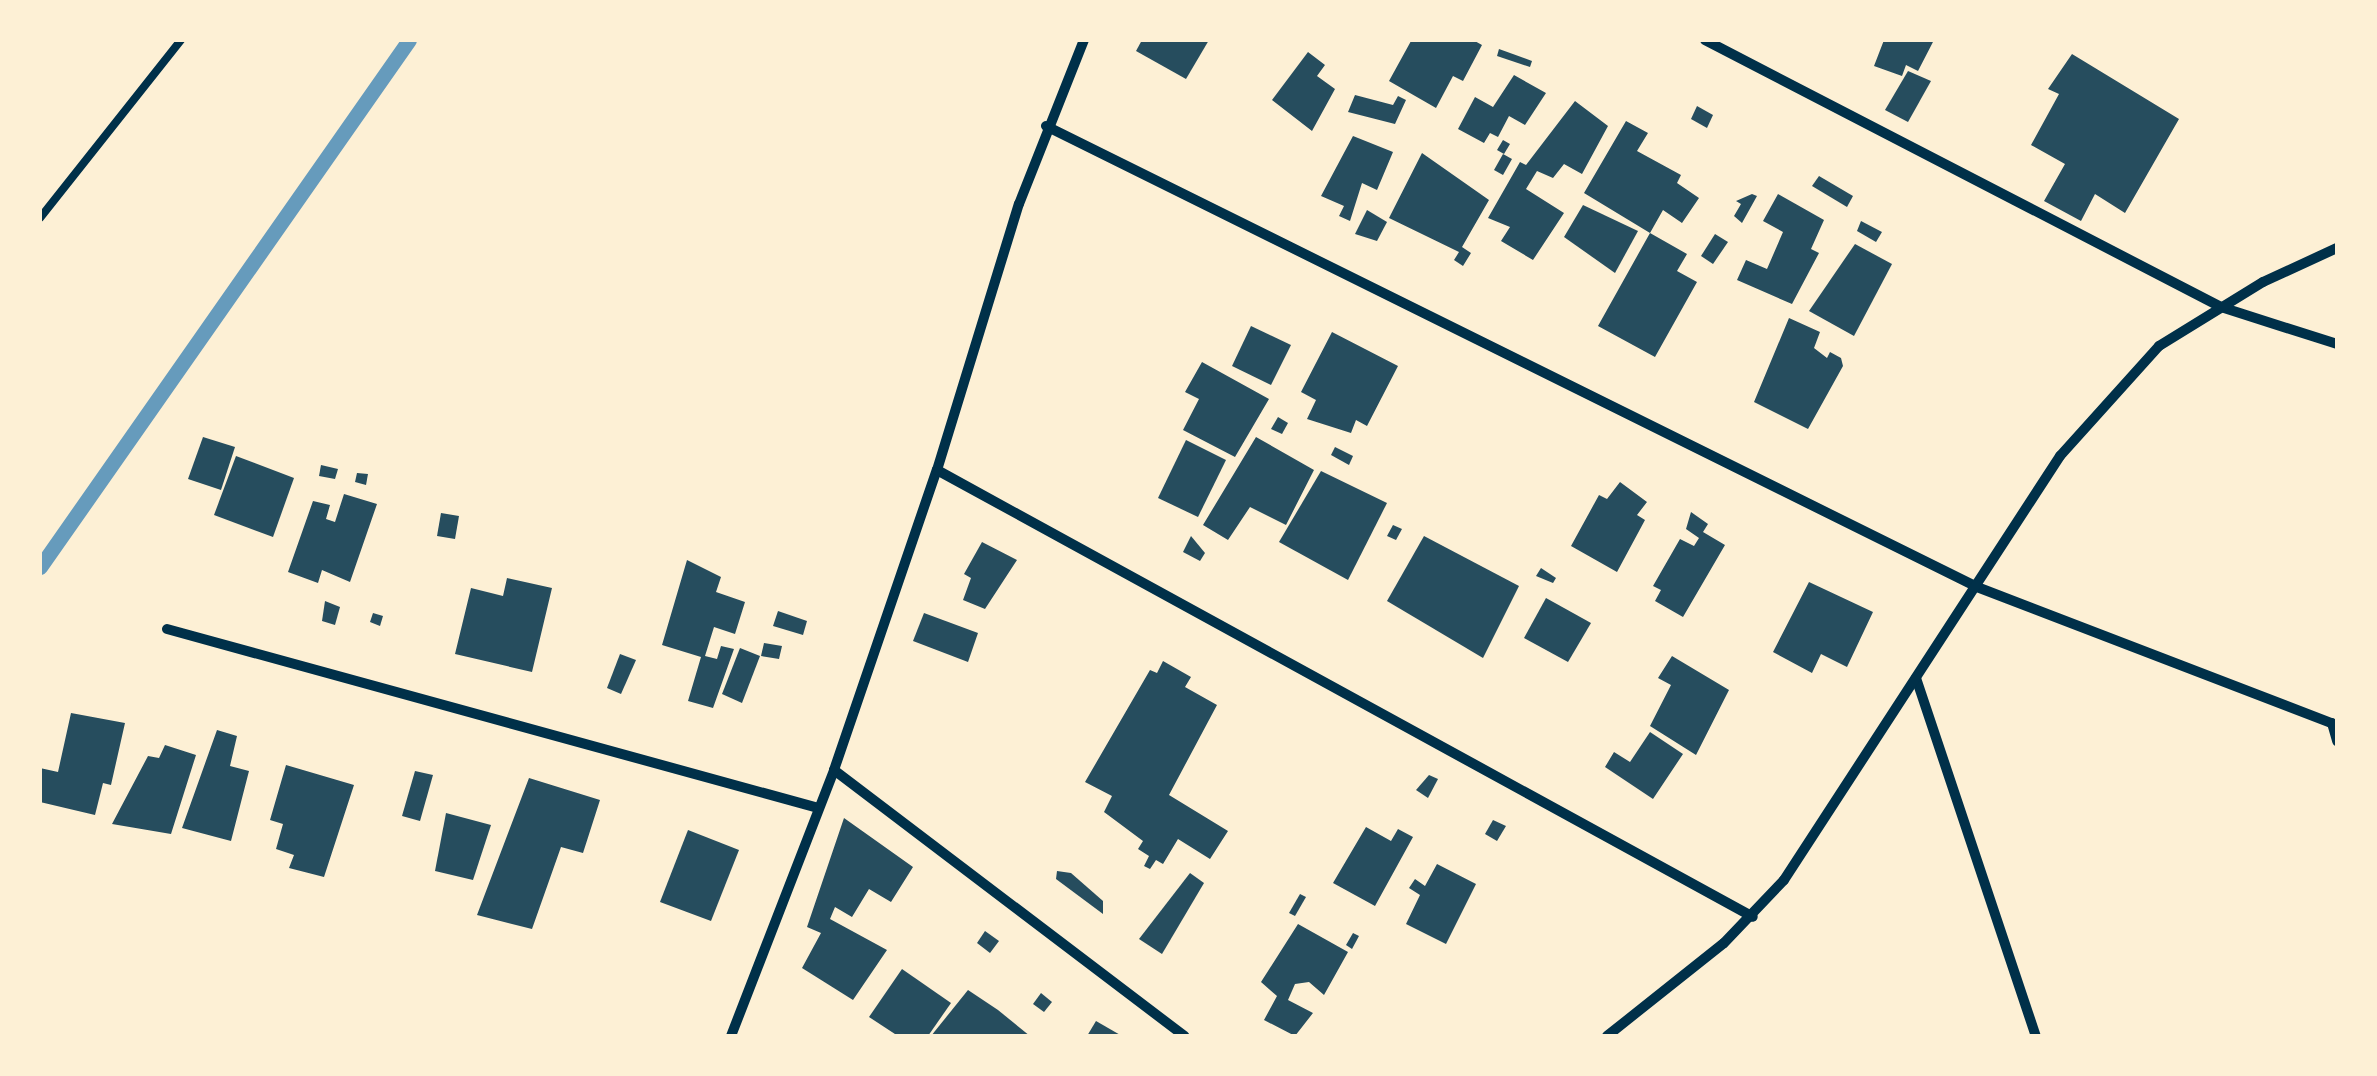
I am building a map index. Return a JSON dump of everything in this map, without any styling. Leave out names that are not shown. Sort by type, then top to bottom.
[{"type":"street","points":[[730,1036],[834,770],[937,470],[1046,126],[1084,40]]},
{"type":"street","points":[[1704,40],[2221,307],[2337,344]]},
{"type":"street","points":[[1046,126],[1977,587],[2335,724],[2337,742]]},
{"type":"street","points":[[1607,1036],[1753,917],[1977,587],[2060,456],[2158,346],[2221,307],[2337,248]]},
{"type":"street","points":[[937,470],[1753,917]]},
{"type":"street","points":[[167,629],[818,808]]},
{"type":"street","points":[[1916,678],[2036,1036]]},
{"type":"street","points":[[834,770],[1184,1036]]},
{"type":"lane","points":[[40,218],[181,40]]},
{"type":"building","points":[[1142,40],[1209,40],[1186,79],[1136,51]]},
{"type":"building","points":[[1473,40],[1482,45],[1463,81],[1453,76],[1436,108],[1389,81],[1411,41]]},
{"type":"building","points":[[1884,40],[1934,40],[1918,71],[1906,65],[1902,76],[1874,66]]},
{"type":"building","points":[[1499,49],[1532,61],[1530,67],[1497,56]]},
{"type":"building","points":[[1308,52],[1325,65],[1317,76],[1335,89],[1312,131],[1272,100]]},
{"type":"building","points":[[2072,54],[2179,119],[2125,213],[2095,194],[2081,221],[2044,201],[2065,164],[2031,145],[2059,94],[2048,89]]},
{"type":"building","points":[[1908,71],[1931,81],[1908,122],[1885,110]]},
{"type":"building","points":[[1514,75],[1546,93],[1525,125],[1509,116],[1498,137],[1490,133],[1484,143],[1458,129],[1475,97],[1493,107]]},
{"type":"building","points":[[1355,95],[1393,105],[1398,96],[1406,100],[1395,124],[1348,112]]},
{"type":"building","points":[[1575,101],[1608,126],[1582,174],[1564,164],[1553,178],[1537,171],[1526,189],[1564,213],[1533,260],[1501,241],[1510,227],[1488,218],[1520,162],[1526,165]]},
{"type":"building","points":[[1697,106],[1713,115],[1707,128],[1691,119]]},
{"type":"building","points":[[1626,121],[1648,133],[1637,151],[1681,175],[1677,183],[1699,198],[1682,223],[1663,210],[1650,233],[1584,193]]},
{"type":"building","points":[[1353,136],[1393,152],[1377,190],[1362,183],[1350,221],[1339,216],[1344,206],[1321,196]]},
{"type":"building","points":[[1503,140],[1510,144],[1504,154],[1497,150]]},
{"type":"building","points":[[1422,153],[1489,200],[1462,247],[1471,253],[1463,266],[1454,260],[1459,252],[1389,218]]},
{"type":"building","points":[[1503,154],[1512,159],[1503,175],[1494,170]]},
{"type":"building","points":[[1819,176],[1853,196],[1847,207],[1812,186]]},
{"type":"building","points":[[1752,194],[1757,196],[1742,223],[1734,216],[1741,204],[1736,201]]},
{"type":"building","points":[[1778,194],[1824,220],[1811,249],[1819,253],[1792,304],[1737,280],[1746,260],[1767,269],[1783,232],[1763,221]]},
{"type":"building","points":[[1583,205],[1638,231],[1615,273],[1564,237]]},
{"type":"building","points":[[1367,210],[1387,222],[1377,241],[1355,234]]},
{"type":"building","points":[[1861,221],[1882,232],[1876,242],[1857,231]]},
{"type":"building","points":[[1650,233],[1687,254],[1677,271],[1697,282],[1655,357],[1598,326]]},
{"type":"building","points":[[1715,234],[1728,242],[1713,264],[1701,256]]},
{"type":"building","points":[[1855,244],[1892,264],[1854,336],[1809,311]]},
{"type":"building","points":[[1789,318],[1820,332],[1814,348],[1827,358],[1830,352],[1841,358],[1843,366],[1808,429],[1754,402]]},
{"type":"building","points":[[1251,326],[1291,345],[1271,385],[1232,366]]},
{"type":"building","points":[[1332,332],[1398,366],[1367,426],[1356,420],[1351,433],[1307,419],[1316,400],[1301,392]]},
{"type":"building","points":[[1202,362],[1269,399],[1235,457],[1183,430],[1199,399],[1185,392]]},
{"type":"building","points":[[1278,417],[1288,423],[1282,434],[1271,429]]},
{"type":"building","points":[[203,437],[235,447],[221,490],[188,479]]},
{"type":"building","points":[[1256,437],[1314,470],[1286,525],[1250,507],[1228,540],[1203,525]]},
{"type":"building","points":[[1186,440],[1226,460],[1198,517],[1158,498]]},
{"type":"building","points":[[1335,447],[1353,456],[1349,465],[1331,455]]},
{"type":"building","points":[[236,456],[294,478],[273,537],[214,515]]},
{"type":"building","points":[[321,465],[338,469],[335,479],[319,476]]},
{"type":"building","points":[[1321,471],[1387,503],[1348,580],[1279,542]]},
{"type":"building","points":[[357,473],[368,474],[366,485],[355,482]]},
{"type":"building","points":[[1620,482],[1647,502],[1637,515],[1645,520],[1617,572],[1571,546],[1599,495],[1607,499]]},
{"type":"building","points":[[344,494],[377,504],[350,582],[322,570],[318,583],[288,572],[313,501],[330,505],[326,519],[335,522]]},
{"type":"building","points":[[1691,512],[1708,524],[1703,532],[1725,545],[1683,617],[1655,601],[1661,590],[1653,586],[1680,539],[1694,546],[1699,538],[1686,529]]},
{"type":"building","points":[[441,513],[459,516],[455,539],[437,536]]},
{"type":"building","points":[[1393,525],[1402,529],[1396,540],[1387,536]]},
{"type":"building","points":[[1191,536],[1205,553],[1200,561],[1183,552]]},
{"type":"building","points":[[1424,536],[1519,586],[1483,658],[1387,601]]},
{"type":"building","points":[[982,542],[1017,560],[985,609],[963,600],[971,578],[964,574]]},
{"type":"building","points":[[687,560],[721,577],[716,592],[745,602],[735,634],[714,627],[705,656],[717,659],[721,646],[734,649],[713,708],[688,701],[701,657],[662,645]]},
{"type":"building","points":[[1541,568],[1556,578],[1553,583],[1536,576]]},
{"type":"building","points":[[507,578],[552,588],[532,672],[455,654],[471,588],[503,596]]},
{"type":"building","points":[[1809,582],[1873,612],[1847,667],[1821,654],[1812,673],[1773,652]]},
{"type":"building","points":[[1546,598],[1591,623],[1568,662],[1524,638]]},
{"type":"building","points":[[325,601],[340,607],[335,625],[322,621]]},
{"type":"building","points":[[778,611],[807,621],[803,635],[773,626]]},
{"type":"building","points":[[373,613],[383,616],[380,626],[370,622]]},
{"type":"building","points":[[924,613],[978,633],[968,662],[913,641]]},
{"type":"building","points":[[764,643],[782,646],[779,659],[761,656]]},
{"type":"building","points":[[740,648],[760,656],[742,703],[722,694]]},
{"type":"building","points":[[620,654],[636,660],[621,694],[607,688]]},
{"type":"building","points":[[1672,656],[1729,690],[1696,755],[1650,726],[1671,685],[1658,678]]},
{"type":"building","points":[[1163,661],[1191,677],[1185,687],[1217,705],[1169,795],[1228,831],[1210,859],[1178,839],[1163,864],[1156,860],[1150,869],[1144,866],[1149,856],[1138,849],[1143,841],[1104,812],[1112,796],[1085,782],[1150,670],[1157,673]]},
{"type":"building","points":[[71,713],[125,723],[111,785],[103,783],[95,815],[40,802],[40,768],[58,772]]},
{"type":"building","points":[[217,730],[237,736],[230,766],[249,771],[231,841],[182,828]]},
{"type":"building","points":[[1650,732],[1683,754],[1653,799],[1605,767],[1614,752],[1630,762]]},
{"type":"building","points":[[165,745],[196,755],[171,834],[112,824],[148,756],[159,758]]},
{"type":"building","points":[[286,765],[354,785],[324,877],[289,868],[294,855],[276,849],[283,824],[270,820]]},
{"type":"building","points":[[415,771],[433,775],[420,821],[402,816]]},
{"type":"building","points":[[1429,775],[1438,779],[1428,798],[1416,790]]},
{"type":"building","points":[[529,778],[600,800],[583,853],[561,847],[532,929],[477,915]]},
{"type":"building","points":[[446,813],[491,825],[473,880],[435,871]]},
{"type":"building","points":[[844,818],[913,867],[891,902],[869,889],[852,917],[835,907],[830,919],[887,950],[853,1000],[802,968],[821,933],[807,927]]},
{"type":"building","points":[[1493,820],[1506,826],[1497,841],[1485,834]]},
{"type":"building","points":[[1366,827],[1391,841],[1398,829],[1413,837],[1375,906],[1333,883]]},
{"type":"building","points":[[688,830],[739,850],[711,921],[660,902]]},
{"type":"building","points":[[1437,864],[1476,884],[1446,944],[1406,924],[1420,895],[1409,888],[1415,879],[1425,886]]},
{"type":"building","points":[[1057,871],[1071,873],[1103,901],[1103,914],[1056,879]]},
{"type":"building","points":[[1190,873],[1204,883],[1162,954],[1139,939]]},
{"type":"building","points":[[1300,894],[1306,897],[1295,916],[1289,913]]},
{"type":"building","points":[[1298,924],[1348,952],[1324,995],[1309,982],[1295,984],[1288,1000],[1313,1013],[1295,1036],[1264,1020],[1277,996],[1261,982]]},
{"type":"building","points":[[985,931],[999,941],[990,953],[977,943]]},
{"type":"building","points":[[1353,933],[1359,936],[1352,949],[1346,945]]},
{"type":"building","points":[[902,969],[951,1003],[928,1036],[898,1036],[869,1017]]},
{"type":"building","points":[[968,990],[998,1010],[1030,1036],[931,1036]]},
{"type":"building","points":[[1041,993],[1052,1002],[1044,1012],[1033,1004]]},
{"type":"building","points":[[1096,1021],[1122,1036],[1087,1036]]},
{"type":"waterway","points":[[40,567],[409,40]]}]
